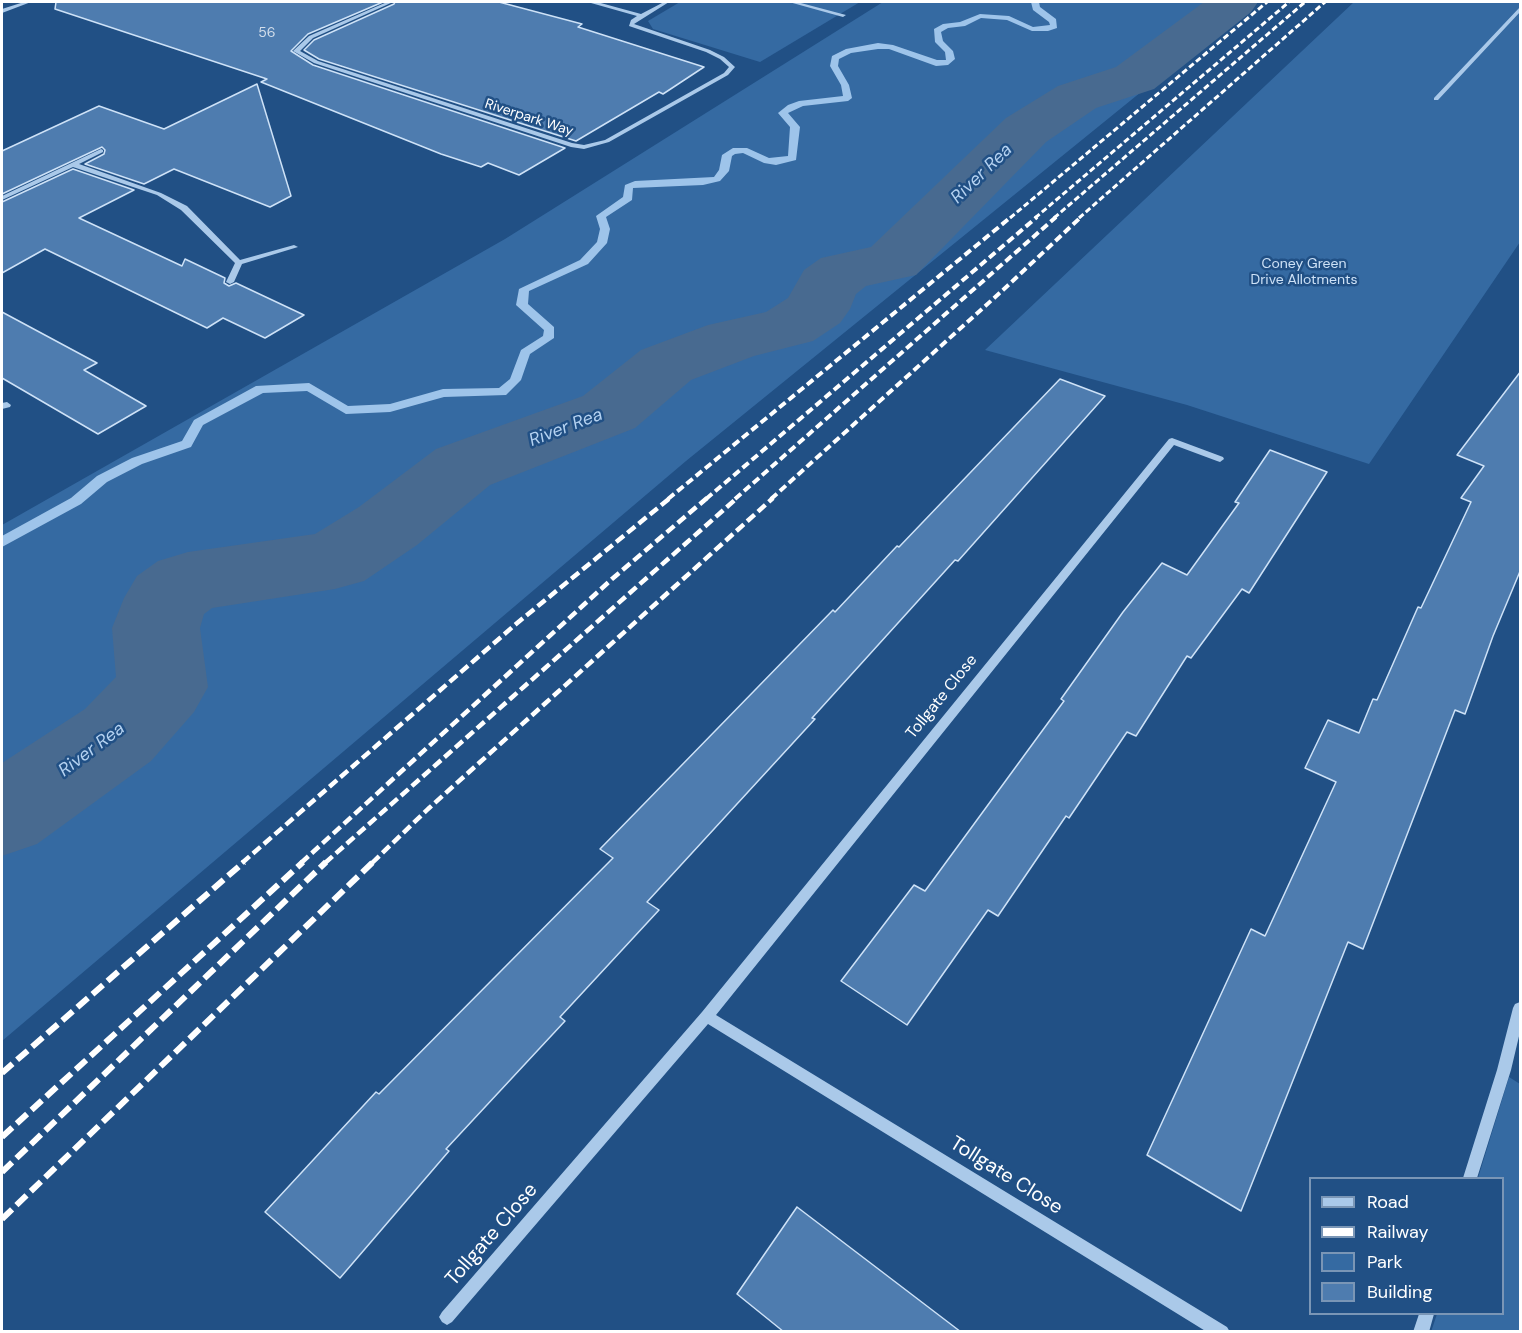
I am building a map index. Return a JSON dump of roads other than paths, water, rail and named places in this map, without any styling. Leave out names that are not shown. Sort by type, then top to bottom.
[{"type":"street","points":[[2,12],[28,2]]},
{"type":"street","name":"Riverpark Way","points":[[390,2],[311,37],[296,51],[316,62],[571,145],[584,147],[607,141],[726,74],[732,67],[722,58],[708,51],[631,26],[633,21],[642,16]]},
{"type":"street","points":[[593,2],[642,16],[668,2]]},
{"type":"street","points":[[792,2],[843,15]]},
{"type":"street","points":[[1436,99],[1521,9]]},
{"type":"street","points":[[2,198],[101,151]]},
{"type":"street","points":[[75,165],[159,194],[184,208],[239,263]]},
{"type":"street","points":[[230,282],[239,263],[294,247]]},
{"type":"street","name":"Tollgate Close","points":[[447,1317],[707,1016],[1172,441],[1220,459]]},
{"type":"street","points":[[1471,1177],[1521,1008]]},
{"type":"street","name":"Tollgate Close","points":[[707,1016],[1222,1332]]},
{"type":"street","points":[[1421,1332],[1427,1315]]},
{"type":"waterway","points":[[2,542],[76,501],[102,479],[137,461],[187,444],[198,423],[260,389],[309,387],[346,410],[390,408],[443,393],[502,392],[515,380],[525,352],[548,338],[550,329],[522,305],[524,289],[584,262],[602,243],[605,229],[601,216],[628,198],[628,187],[635,184],[703,182],[717,179],[724,171],[727,155],[733,151],[744,150],[767,161],[776,162],[793,158],[795,127],[783,113],[802,103],[848,98],[845,85],[834,66],[835,58],[849,51],[878,46],[890,47],[936,63],[948,62],[951,59],[949,51],[939,42],[937,31],[980,16],[1009,18],[1032,29],[1048,29],[1054,26],[1053,21],[1036,8],[1035,2]]},
{"type":"waterway","name":"River Rea","points":[[2,815],[118,735],[162,687],[156,628],[167,598],[188,582],[335,560],[388,526],[463,467],[609,412],[666,365],[732,340],[789,327],[816,309],[827,284],[844,272],[893,261],[1026,130],[1077,97],[1135,78],[1234,2]]},
{"type":"railway","points":[[1010,218],[1267,2]]},
{"type":"railway","points":[[1035,218],[1289,2]]},
{"type":"railway","points":[[1054,218],[1305,2]]},
{"type":"railway","points":[[1079,218],[1325,2]]},
{"type":"railway","points":[[668,499],[1011,217]]},
{"type":"railway","points":[[706,499],[1037,217]]},
{"type":"railway","points":[[735,499],[1056,217]]},
{"type":"railway","points":[[771,499],[1081,217]]},
{"type":"railway","points":[[242,863],[516,624],[670,498]]},
{"type":"railway","points":[[301,863],[612,579],[707,498]]},
{"type":"railway","points":[[325,863],[737,498]]},
{"type":"railway","points":[[372,863],[428,809],[773,498]]},
{"type":"railway","points":[[2,1073],[244,862]]},
{"type":"railway","points":[[2,1137],[303,862]]},
{"type":"railway","points":[[2,1172],[326,862]]},
{"type":"railway","points":[[2,1219],[373,862]]},
{"type":"park label","name":"Coney Green Drive Allotments","points":[[1304,272]]}]
